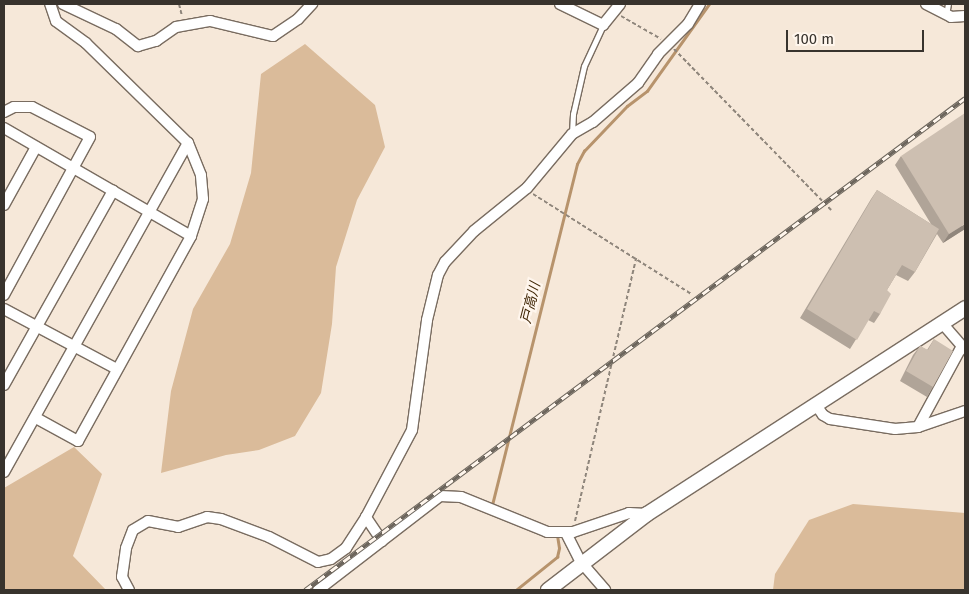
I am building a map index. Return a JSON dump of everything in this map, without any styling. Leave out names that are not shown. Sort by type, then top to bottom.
[{"type":"street","points":[[36,418],[78,441],[190,236],[203,199],[201,175],[188,144],[86,42],[56,21],[50,4]]},
{"type":"street","points":[[63,4],[116,29],[138,46],[156,41],[169,30],[184,25],[210,21],[273,36],[298,19],[312,4]]},
{"type":"street","points":[[560,4],[603,25],[617,8]]},
{"type":"street","points":[[130,590],[122,577],[126,548],[133,530],[148,521],[178,527],[208,517],[221,519],[269,537],[318,562],[331,559],[346,548],[366,518],[412,430],[427,320],[438,275],[459,245],[527,188],[572,134],[593,122],[625,95],[669,43],[688,24],[700,4]]},
{"type":"street","points":[[926,4],[946,15],[965,16]]},
{"type":"street","points":[[4,112],[14,107],[32,107],[90,137],[75,169],[4,295]]},
{"type":"street","points":[[4,128],[190,236]]},
{"type":"street","points":[[4,472],[188,144]]},
{"type":"street","points":[[4,205],[36,147]]},
{"type":"street","points":[[4,385],[113,191]]},
{"type":"street","points":[[4,308],[117,369]]},
{"type":"street","points":[[548,590],[581,562],[647,514],[965,308]]},
{"type":"street","points":[[918,426],[964,348],[942,323]]},
{"type":"street","points":[[816,405],[823,415],[830,419],[880,428],[918,426],[965,411]]},
{"type":"street","points":[[318,590],[440,496],[451,495],[547,532],[569,533],[629,513],[647,514]]},
{"type":"street","points":[[366,518],[382,541]]},
{"type":"street","points":[[569,533],[581,562],[605,590]]},
{"type":"lane","points":[[946,15],[948,4]]},
{"type":"lane","points":[[572,134],[573,114],[584,66],[603,25]]},
{"type":"path","points":[[179,4],[184,25]]},
{"type":"path","points":[[617,8],[669,43],[832,210]]},
{"type":"path","points":[[527,188],[691,294]]},
{"type":"path","points":[[569,533],[636,258]]},
{"type":"shaded area","points":[[305,44],[375,105],[385,147],[357,200],[336,267],[332,324],[321,393],[295,436],[259,450],[226,455],[161,473],[171,391],[193,309],[230,244],[251,173],[261,74]]},
{"type":"shaded area","points":[[74,447],[102,474],[73,556],[106,590],[4,590],[4,488]]},
{"type":"shaded area","points":[[853,504],[965,513],[965,590],[773,590],[775,574],[809,520]]},
{"type":"building","points":[[965,113],[965,224],[949,234],[901,156]]},
{"type":"building","points":[[877,190],[939,229],[915,272],[902,265],[887,290],[891,294],[880,314],[874,311],[857,340],[807,309]]},
{"type":"building","points":[[934,339],[953,351],[933,387],[906,371],[920,346],[928,350]]},
{"type":"waterway","name":"戸高川","points":[[492,505],[577,164],[584,151],[627,106],[647,91],[709,4]]},
{"type":"waterway","name":"戸高川","points":[[516,590],[557,557],[559,548],[557,535]]},
{"type":"railway","points":[[305,590],[965,98]]}]
